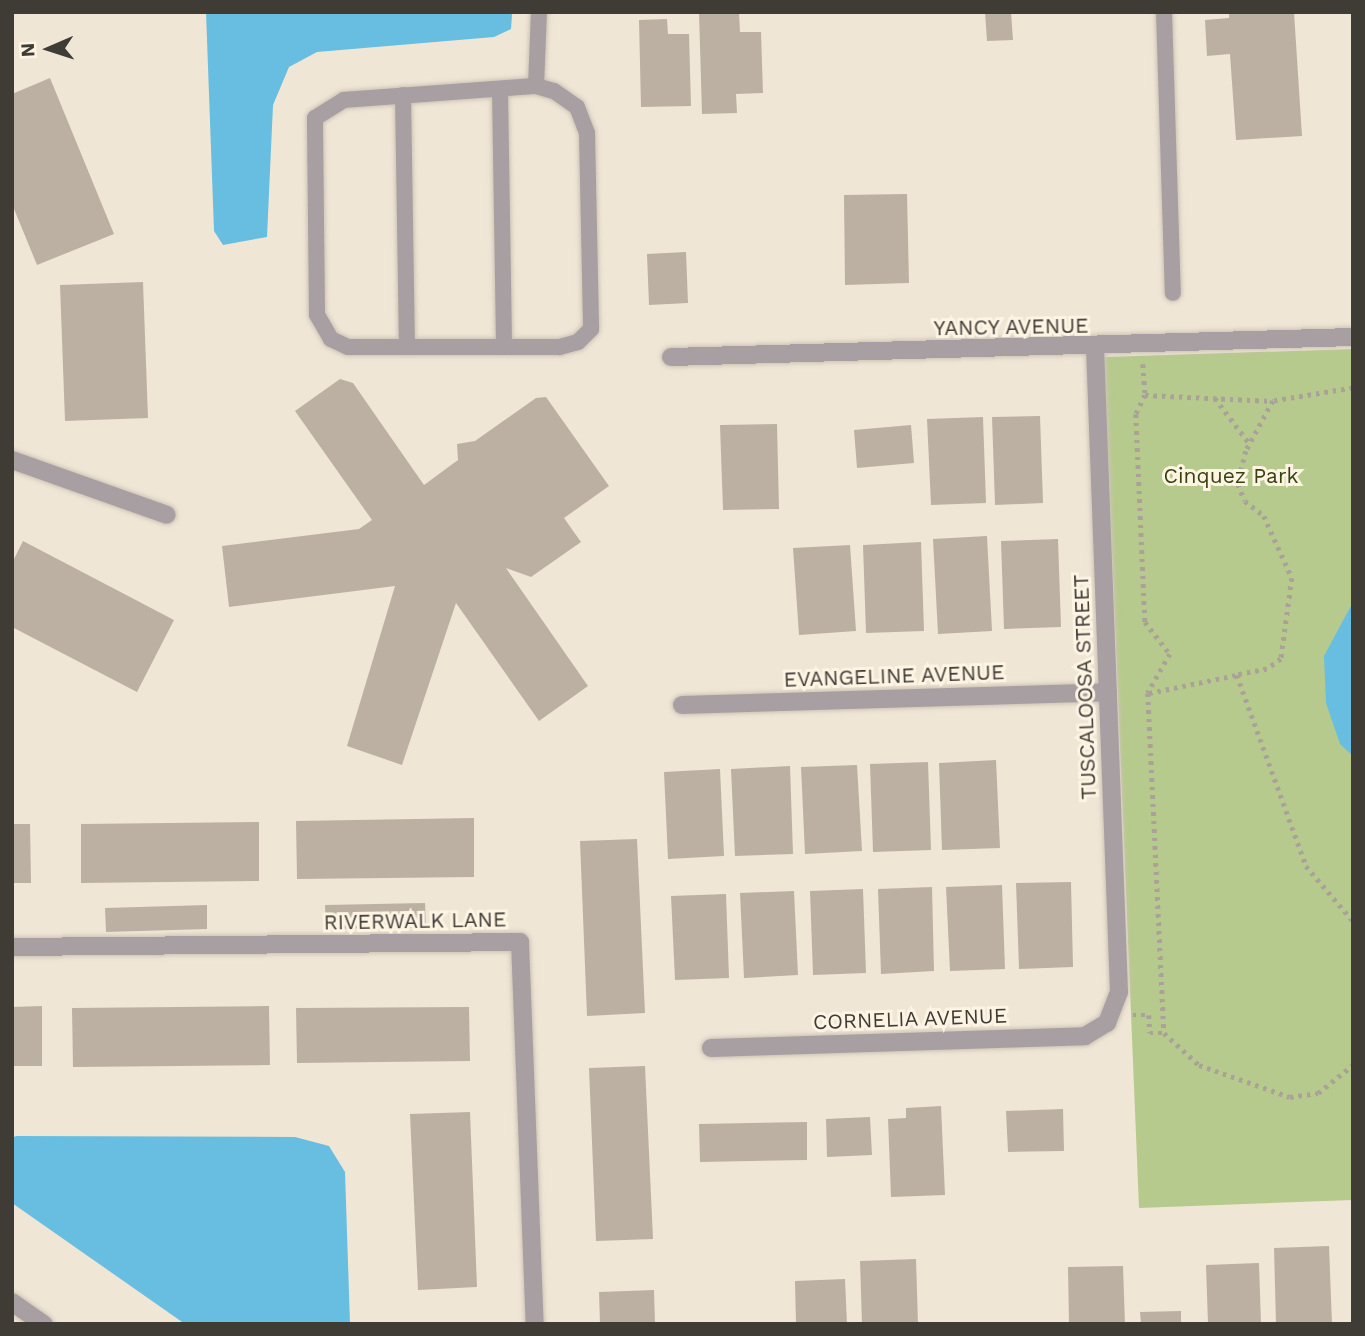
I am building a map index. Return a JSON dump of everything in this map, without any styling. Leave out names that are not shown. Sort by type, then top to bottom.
[{"type":"street","name":"YANCY AVENUE","points":[[671,357],[1095,348],[1353,337]]},
{"type":"street","name":"TUSCALOOSA STREET","points":[[1095,348],[1119,992],[1109,1019]]},
{"type":"street","points":[[12,460],[167,515]]},
{"type":"street","name":"EVANGELINE AVENUE","points":[[682,705],[1108,692]]},
{"type":"street","name":"RIVERWALK LANE","points":[[12,947],[520,942],[535,1324]]},
{"type":"street","name":"CORNELIA AVENUE","points":[[711,1048],[1085,1036],[1109,1019]]},
{"type":"street","points":[[12,1302],[44,1324]]},
{"type":"lane","points":[[536,86],[539,12]]},
{"type":"lane","points":[[1164,12],[1173,293]]},
{"type":"lane","points":[[536,86],[554,91],[577,107],[587,133],[591,329],[578,342],[559,347],[348,347],[331,339],[317,315],[313,125],[326,108],[344,100],[500,89],[536,86]]},
{"type":"lane","points":[[500,89],[504,347]]},
{"type":"lane","points":[[403,96],[407,347]]},
{"type":"path","points":[[1142,346],[1145,395],[1136,414],[1145,622],[1170,654],[1148,693],[1164,1033]]},
{"type":"path","points":[[1145,395],[1273,401],[1353,388]]},
{"type":"path","points":[[1215,398],[1249,444]]},
{"type":"path","points":[[1148,693],[1267,668],[1281,659],[1292,578],[1264,516],[1245,501],[1238,484],[1249,444],[1273,401]]},
{"type":"path","points":[[1237,675],[1307,866],[1353,920]]},
{"type":"path","points":[[1109,1019],[1149,1015],[1150,1033],[1164,1033],[1199,1065],[1290,1097],[1318,1093],[1353,1065]]},
{"type":"green space","name":"Cinquez Park","points":[[1353,349],[1353,1200],[1139,1208],[1104,357]]},
{"type":"water","points":[[206,12],[511,12],[512,15],[511,29],[494,37],[317,52],[289,67],[273,105],[267,237],[223,245],[214,231]]},
{"type":"water","points":[[1353,602],[1353,756],[1340,744],[1326,703],[1324,656]]},
{"type":"water","points":[[295,1137],[329,1146],[345,1172],[350,1324],[185,1324],[12,1203],[12,1138]]},
{"type":"building","points":[[699,12],[739,12],[740,32],[761,32],[763,93],[736,94],[737,113],[702,114]]},
{"type":"building","points":[[985,12],[1011,12],[1013,40],[987,41]]},
{"type":"building","points":[[1229,12],[1294,12],[1302,136],[1236,140],[1230,54],[1207,56],[1205,20],[1229,18]]},
{"type":"building","points":[[667,19],[668,34],[689,34],[691,106],[641,107],[639,20]]},
{"type":"building","points":[[50,78],[114,234],[37,265],[12,204],[12,94]]},
{"type":"building","points":[[907,194],[909,283],[845,285],[844,195]]},
{"type":"building","points":[[686,252],[688,303],[649,305],[647,254]]},
{"type":"building","points":[[143,282],[148,418],[65,421],[60,285]]},
{"type":"building","points":[[340,379],[353,383],[424,485],[458,460],[457,444],[475,441],[536,398],[546,397],[609,486],[564,518],[581,542],[531,577],[506,568],[588,686],[539,721],[456,603],[402,765],[347,746],[395,586],[229,607],[222,546],[359,529],[372,520],[295,411]]},
{"type":"building","points":[[1040,416],[1043,503],[995,505],[992,417]]},
{"type":"building","points":[[983,417],[986,503],[931,505],[927,419]]},
{"type":"building","points":[[777,424],[779,509],[723,510],[720,425]]},
{"type":"building","points":[[911,425],[914,463],[857,468],[854,430]]},
{"type":"building","points":[[987,536],[992,631],[938,634],[933,539]]},
{"type":"building","points":[[1058,539],[1061,627],[1004,629],[1001,541]]},
{"type":"building","points":[[23,541],[174,620],[137,692],[12,627],[12,563]]},
{"type":"building","points":[[921,542],[924,631],[866,633],[863,545]]},
{"type":"building","points":[[850,545],[856,631],[799,635],[793,548]]},
{"type":"building","points":[[996,760],[1000,848],[942,850],[939,763]]},
{"type":"building","points":[[928,762],[931,850],[873,852],[870,764]]},
{"type":"building","points":[[857,765],[862,851],[805,854],[801,767]]},
{"type":"building","points":[[790,766],[793,854],[735,856],[731,769]]},
{"type":"building","points":[[720,769],[724,856],[668,859],[664,772]]},
{"type":"building","points":[[474,818],[474,877],[297,879],[296,821]]},
{"type":"building","points":[[259,822],[259,881],[81,883],[81,824]]},
{"type":"building","points":[[12,824],[30,824],[31,883],[12,883]]},
{"type":"building","points":[[637,839],[645,1013],[587,1016],[580,841]]},
{"type":"building","points":[[1071,882],[1073,967],[1019,969],[1016,883]]},
{"type":"building","points":[[1002,885],[1005,969],[950,971],[946,887]]},
{"type":"building","points":[[932,887],[934,971],[881,974],[878,889]]},
{"type":"building","points":[[863,889],[866,973],[813,975],[810,891]]},
{"type":"building","points":[[794,891],[798,975],[744,978],[740,893]]},
{"type":"building","points":[[726,894],[729,978],[675,980],[671,896]]},
{"type":"building","points":[[425,903],[426,927],[326,929],[325,905]]},
{"type":"building","points":[[207,905],[207,929],[106,932],[105,908]]},
{"type":"building","points":[[42,1006],[42,1066],[12,1066],[12,1007]]},
{"type":"building","points":[[269,1006],[270,1065],[73,1067],[72,1008]]},
{"type":"building","points":[[469,1007],[470,1061],[297,1063],[296,1008]]},
{"type":"building","points":[[645,1066],[653,1239],[596,1241],[589,1068]]},
{"type":"building","points":[[941,1106],[945,1195],[891,1197],[888,1119],[906,1118],[906,1108]]},
{"type":"building","points":[[1063,1109],[1064,1151],[1008,1152],[1006,1111]]},
{"type":"building","points":[[470,1112],[477,1287],[418,1290],[410,1114]]},
{"type":"building","points":[[870,1117],[872,1155],[827,1157],[826,1119]]},
{"type":"building","points":[[807,1122],[807,1160],[700,1162],[699,1124]]},
{"type":"building","points":[[1329,1246],[1332,1324],[1276,1324],[1274,1248]]},
{"type":"building","points":[[916,1259],[918,1324],[862,1324],[860,1261]]},
{"type":"building","points":[[1259,1263],[1261,1324],[1208,1324],[1206,1265]]},
{"type":"building","points":[[1123,1266],[1125,1324],[1069,1324],[1068,1267]]},
{"type":"building","points":[[845,1279],[847,1324],[796,1324],[795,1281]]},
{"type":"building","points":[[654,1290],[655,1324],[600,1324],[599,1292]]},
{"type":"building","points":[[1181,1311],[1181,1324],[1141,1324],[1140,1312]]}]
